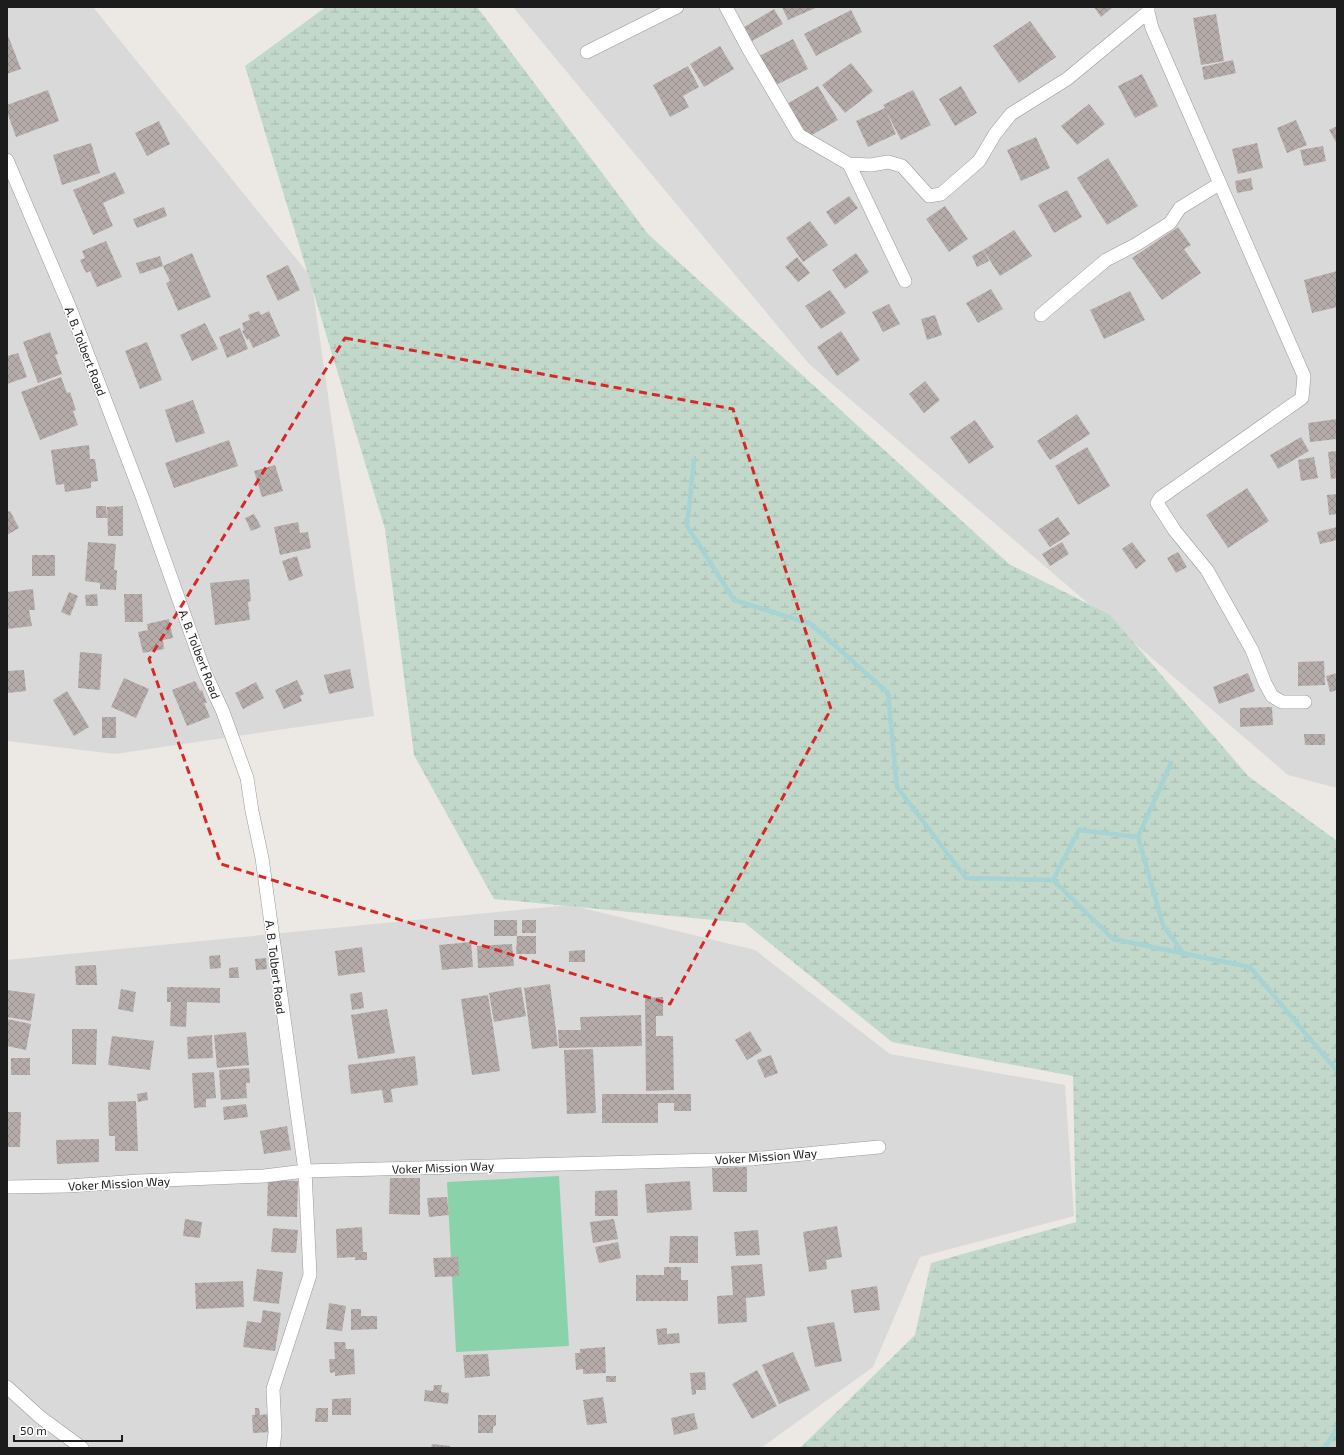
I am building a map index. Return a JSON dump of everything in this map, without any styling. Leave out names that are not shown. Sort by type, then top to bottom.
[{"type":"street","points":[[587,52],[677,7]]},
{"type":"street","points":[[726,7],[749,50],[799,135],[849,164],[871,165],[888,162],[902,166],[929,196],[941,194],[979,161],[995,134],[1011,114],[1067,79],[1148,10],[1152,28],[1304,376],[1302,398],[1160,498],[1157,503],[1176,531],[1207,570],[1252,650],[1272,696],[1282,702],[1305,702]]},
{"type":"street","name":"A. B. Tolbert Road","points":[[7,160],[70,308],[143,499],[205,673],[223,712],[247,778],[262,858],[305,1171],[310,1275],[273,1389],[275,1432],[273,1448]]},
{"type":"street","points":[[849,164],[905,281]]},
{"type":"street","points":[[1041,315],[1106,260],[1137,244],[1170,223],[1180,208],[1219,184]]},
{"type":"street","name":"Voker Mission Way","points":[[7,1187],[68,1186],[138,1181],[264,1176],[305,1171],[751,1159],[878,1147]]},
{"type":"street","points":[[7,1387],[40,1417],[82,1448]]},
{"type":"highlighted area","points":[[345,338],[733,409],[831,709],[670,1004],[221,864],[149,659]]},
{"type":"shaded area","points":[[7,7],[93,7],[311,277],[374,716],[115,754],[7,741]]},
{"type":"shaded area","points":[[513,7],[1337,7],[1337,788],[1288,775],[809,364]]},
{"type":"shaded area","points":[[570,905],[755,950],[890,1054],[1065,1085],[1074,1216],[920,1257],[873,1367],[761,1448],[7,1448],[7,960]]},
{"type":"green space","points":[[326,7],[477,7],[648,234],[1009,564],[1110,615],[1248,776],[1337,841],[1337,1448],[800,1448],[915,1335],[931,1263],[1076,1222],[1073,1076],[892,1042],[745,923],[494,899],[414,755],[385,529],[245,66]]},
{"type":"green space","points":[[559,1176],[569,1346],[456,1352],[447,1182]]},
{"type":"building","points":[[782,7],[818,7],[788,20]]},
{"type":"building","points":[[1094,7],[1113,7],[1101,17]]},
{"type":"building","points":[[774,9],[783,24],[752,41],[744,27]]},
{"type":"building","points":[[851,10],[862,32],[816,56],[804,34]]},
{"type":"building","points":[[1216,14],[1224,61],[1201,65],[1193,18]]},
{"type":"building","points":[[1030,21],[1056,57],[1019,83],[993,46]]},
{"type":"building","points":[[7,33],[21,69],[7,74]]},
{"type":"building","points":[[793,39],[808,69],[774,86],[759,56]]},
{"type":"building","points":[[720,46],[734,69],[704,87],[690,64]]},
{"type":"building","points":[[1233,60],[1236,73],[1204,80],[1202,67]]},
{"type":"building","points":[[851,63],[873,91],[845,113],[822,85]]},
{"type":"building","points":[[688,66],[699,87],[683,96],[689,107],[670,117],[653,85]]},
{"type":"building","points":[[1142,74],[1158,106],[1135,118],[1118,86]]},
{"type":"building","points":[[818,86],[838,120],[805,139],[785,105]]},
{"type":"building","points":[[961,86],[977,113],[955,126],[939,99]]},
{"type":"building","points":[[48,90],[59,121],[16,137],[7,112],[7,105]]},
{"type":"building","points":[[913,90],[931,125],[901,140],[886,111],[896,134],[868,147],[856,121],[885,108],[883,105]]},
{"type":"building","points":[[1089,104],[1105,124],[1077,145],[1061,126]]},
{"type":"building","points":[[1296,120],[1307,145],[1287,153],[1277,128]]},
{"type":"building","points":[[159,121],[170,144],[147,156],[135,133]]},
{"type":"building","points":[[1337,126],[1337,144],[1329,130]]},
{"type":"building","points":[[1036,137],[1050,168],[1021,181],[1007,150]]},
{"type":"building","points":[[91,143],[100,173],[62,185],[53,155]]},
{"type":"building","points":[[1257,143],[1263,168],[1238,174],[1232,149]]},
{"type":"building","points":[[1323,146],[1326,161],[1304,166],[1300,150]]},
{"type":"building","points":[[1108,158],[1138,206],[1107,225],[1077,178]]},
{"type":"building","points":[[115,172],[125,193],[103,203],[113,226],[93,235],[73,190]]},
{"type":"building","points":[[1251,178],[1253,190],[1237,193],[1235,181]]},
{"type":"building","points":[[1067,190],[1082,217],[1054,233],[1038,205]]},
{"type":"building","points":[[849,196],[858,208],[835,225],[826,212]]},
{"type":"building","points":[[945,206],[968,239],[949,252],[926,219]]},
{"type":"building","points":[[164,207],[167,216],[137,228],[133,219]]},
{"type":"building","points":[[810,221],[828,245],[803,262],[786,238]]},
{"type":"building","points":[[1178,227],[1191,245],[1184,249],[1201,273],[1162,300],[1132,258]]},
{"type":"building","points":[[1014,230],[1032,256],[1000,276],[983,250]]},
{"type":"building","points":[[106,241],[122,277],[97,287],[90,271],[86,273],[80,260],[85,258],[82,251]]},
{"type":"building","points":[[983,250],[989,261],[977,267],[972,256]]},
{"type":"building","points":[[192,253],[211,297],[178,311],[166,283],[170,281],[163,266]]},
{"type":"building","points":[[856,253],[869,272],[845,289],[832,270]]},
{"type":"building","points":[[160,256],[163,266],[140,274],[136,263]]},
{"type":"building","points":[[797,257],[810,273],[798,282],[785,267]]},
{"type":"building","points":[[288,265],[300,290],[278,301],[266,276]]},
{"type":"building","points":[[1337,271],[1337,307],[1312,313],[1304,280]]},
{"type":"building","points":[[991,289],[1003,309],[978,323],[966,303]]},
{"type":"building","points":[[830,290],[846,313],[821,329],[805,306]]},
{"type":"building","points":[[1130,291],[1145,320],[1104,339],[1090,310]]},
{"type":"building","points":[[889,304],[900,324],[883,332],[872,312]]},
{"type":"building","points":[[259,311],[261,315],[269,311],[280,336],[253,348],[249,339],[247,340],[242,331],[244,330],[242,323],[250,320],[248,315]]},
{"type":"building","points":[[935,315],[942,335],[927,340],[921,319]]},
{"type":"building","points":[[205,323],[218,349],[192,361],[180,335]]},
{"type":"building","points":[[240,328],[248,349],[227,358],[219,337]]},
{"type":"building","points":[[841,331],[860,360],[837,376],[817,347]]},
{"type":"building","points":[[50,332],[58,354],[55,355],[62,374],[38,383],[23,342]]},
{"type":"building","points":[[147,342],[162,380],[140,389],[125,351]]},
{"type":"building","points":[[18,353],[27,377],[7,384],[7,356]]},
{"type":"building","points":[[61,377],[67,393],[70,392],[76,410],[73,411],[78,425],[40,440],[21,392]]},
{"type":"building","points":[[925,381],[940,400],[924,413],[909,394]]},
{"type":"building","points":[[193,400],[205,433],[176,443],[165,410]]},
{"type":"building","points":[[1077,414],[1090,434],[1050,460],[1037,441]]},
{"type":"building","points":[[1337,419],[1337,439],[1310,442],[1308,423]]},
{"type":"building","points":[[975,420],[994,447],[969,464],[950,437]]},
{"type":"building","points":[[1301,437],[1309,451],[1278,469],[1270,455]]},
{"type":"building","points":[[229,440],[238,466],[174,488],[165,463]]},
{"type":"building","points":[[89,445],[90,459],[95,459],[98,481],[91,482],[91,488],[65,492],[64,484],[56,485],[51,450]]},
{"type":"building","points":[[1087,447],[1110,486],[1078,505],[1055,466]]},
{"type":"building","points":[[1337,451],[1337,478],[1331,479],[1328,452]]},
{"type":"building","points":[[1314,457],[1318,478],[1301,481],[1298,460]]},
{"type":"building","points":[[275,465],[283,491],[262,497],[254,471]]},
{"type":"building","points":[[1247,488],[1269,521],[1228,548],[1206,515]]},
{"type":"building","points":[[1337,494],[1337,514],[1329,515],[1327,495]]},
{"type":"building","points":[[96,506],[106,506],[107,518],[96,518]]},
{"type":"building","points":[[123,506],[123,536],[108,536],[107,507]]},
{"type":"building","points":[[10,511],[19,528],[7,535],[7,512]]},
{"type":"building","points":[[254,514],[261,527],[251,531],[245,518]]},
{"type":"building","points":[[1058,517],[1070,534],[1050,547],[1038,530]]},
{"type":"building","points":[[298,522],[300,533],[308,532],[311,548],[280,555],[274,527]]},
{"type":"building","points":[[1337,527],[1337,540],[1320,544],[1317,532]]},
{"type":"building","points":[[88,542],[116,544],[114,570],[117,570],[116,590],[100,589],[100,583],[85,581]]},
{"type":"building","points":[[1062,542],[1069,554],[1050,566],[1042,554]]},
{"type":"building","points":[[1132,542],[1146,561],[1136,569],[1122,549]]},
{"type":"building","points":[[1178,552],[1187,567],[1176,573],[1167,558]]},
{"type":"building","points":[[32,555],[55,555],[55,576],[32,576]]},
{"type":"building","points":[[297,556],[303,576],[289,581],[282,561]]},
{"type":"building","points":[[249,579],[251,601],[248,602],[250,620],[215,625],[210,583]]},
{"type":"building","points":[[33,589],[35,610],[29,610],[32,626],[7,629],[7,592]]},
{"type":"building","points":[[69,592],[78,596],[70,616],[61,612]]},
{"type":"building","points":[[97,594],[98,606],[86,606],[85,595]]},
{"type":"building","points":[[124,594],[142,594],[143,622],[125,622]]},
{"type":"building","points":[[169,619],[173,638],[163,640],[164,649],[143,653],[138,632],[148,630],[147,624]]},
{"type":"building","points":[[80,652],[102,654],[100,690],[78,688]]},
{"type":"building","points":[[1324,661],[1325,685],[1298,686],[1298,662]]},
{"type":"building","points":[[350,669],[354,688],[329,694],[324,675]]},
{"type":"building","points":[[24,670],[26,691],[7,693],[7,671]]},
{"type":"building","points":[[1248,673],[1255,691],[1219,704],[1213,687]]},
{"type":"building","points":[[1337,673],[1337,690],[1330,692],[1326,676]]},
{"type":"building","points":[[124,678],[149,689],[136,718],[111,707]]},
{"type":"building","points":[[297,680],[304,694],[300,696],[302,701],[284,709],[275,690]]},
{"type":"building","points":[[195,681],[200,691],[202,690],[207,703],[204,703],[210,717],[187,726],[172,690]]},
{"type":"building","points":[[256,682],[264,698],[243,709],[235,693]]},
{"type":"building","points":[[67,691],[89,727],[74,736],[53,700]]},
{"type":"building","points":[[1272,707],[1273,725],[1240,727],[1240,708]]},
{"type":"building","points":[[102,717],[116,717],[116,738],[102,738]]},
{"type":"building","points":[[1304,734],[1325,734],[1325,745],[1305,745]]},
{"type":"building","points":[[494,920],[517,920],[517,936],[494,936]]},
{"type":"building","points":[[522,920],[536,920],[536,933],[522,933]]},
{"type":"building","points":[[517,936],[536,936],[536,954],[516,954]]},
{"type":"building","points":[[471,942],[473,967],[442,970],[439,945]]},
{"type":"building","points":[[512,944],[514,966],[478,968],[477,946]]},
{"type":"building","points":[[362,947],[365,972],[338,976],[335,951]]},
{"type":"building","points":[[585,950],[585,962],[569,962],[569,951]]},
{"type":"building","points":[[220,955],[221,968],[210,969],[209,956]]},
{"type":"building","points":[[266,958],[267,969],[256,970],[255,959]]},
{"type":"building","points":[[96,965],[97,985],[76,985],[75,966]]},
{"type":"building","points":[[238,967],[239,978],[229,978],[229,968]]},
{"type":"building","points":[[550,984],[558,1046],[532,1049],[524,988]]},
{"type":"building","points":[[167,987],[220,988],[220,1003],[187,1002],[186,1027],[170,1026],[171,1002],[167,1002]]},
{"type":"building","points":[[521,987],[526,1016],[494,1022],[489,993]]},
{"type":"building","points":[[121,989],[136,992],[133,1012],[118,1009]]},
{"type":"building","points":[[7,990],[35,994],[31,1021],[7,1017]]},
{"type":"building","points":[[362,992],[364,1008],[352,1010],[350,994]]},
{"type":"building","points":[[488,995],[500,1071],[472,1075],[461,999]]},
{"type":"building","points":[[663,997],[663,1016],[656,1016],[656,1036],[673,1036],[674,1090],[646,1091],[645,998]]},
{"type":"building","points":[[387,1009],[395,1053],[358,1059],[351,1015]]},
{"type":"building","points":[[641,1015],[642,1046],[559,1048],[558,1030],[581,1030],[580,1017]]},
{"type":"building","points":[[7,1019],[31,1024],[26,1050],[7,1046]]},
{"type":"building","points":[[72,1029],[97,1029],[96,1065],[72,1064]]},
{"type":"building","points":[[750,1031],[762,1051],[747,1060],[735,1040]]},
{"type":"building","points":[[246,1032],[249,1065],[217,1068],[214,1035]]},
{"type":"building","points":[[212,1035],[213,1058],[188,1059],[187,1037]]},
{"type":"building","points":[[112,1036],[154,1041],[150,1070],[108,1065]]},
{"type":"building","points":[[593,1049],[596,1113],[567,1114],[564,1050]]},
{"type":"building","points":[[771,1055],[778,1073],[765,1078],[757,1060]]},
{"type":"building","points":[[415,1056],[418,1085],[391,1089],[393,1102],[384,1103],[382,1090],[351,1094],[348,1065]]},
{"type":"building","points":[[11,1058],[30,1058],[30,1075],[11,1075]]},
{"type":"building","points":[[249,1068],[250,1083],[246,1083],[247,1098],[221,1100],[219,1070]]},
{"type":"building","points":[[214,1072],[216,1098],[206,1099],[206,1107],[194,1108],[192,1073]]},
{"type":"building","points":[[147,1092],[148,1100],[138,1102],[137,1094]]},
{"type":"building","points":[[602,1094],[691,1094],[691,1111],[674,1111],[674,1103],[658,1103],[658,1123],[602,1123]]},
{"type":"building","points":[[136,1101],[138,1151],[115,1151],[115,1136],[109,1136],[108,1102]]},
{"type":"building","points":[[246,1104],[248,1117],[224,1120],[223,1107]]},
{"type":"building","points":[[7,1112],[21,1112],[20,1147],[7,1147]]},
{"type":"building","points":[[287,1126],[291,1150],[264,1154],[260,1131]]},
{"type":"building","points":[[99,1139],[99,1162],[57,1164],[56,1140]]},
{"type":"building","points":[[747,1167],[747,1192],[713,1192],[712,1168]]},
{"type":"building","points":[[390,1178],[420,1178],[420,1215],[389,1214]]},
{"type":"building","points":[[268,1180],[298,1181],[297,1217],[267,1216]]},
{"type":"building","points":[[690,1181],[692,1210],[647,1213],[645,1184]]},
{"type":"building","points":[[617,1190],[618,1216],[595,1216],[595,1191]]},
{"type":"building","points":[[447,1197],[449,1215],[429,1217],[427,1198]]},
{"type":"building","points":[[185,1219],[202,1222],[200,1238],[183,1236]]},
{"type":"building","points":[[614,1219],[618,1239],[593,1243],[590,1222]]},
{"type":"building","points":[[837,1226],[842,1257],[826,1260],[827,1269],[809,1272],[803,1232]]},
{"type":"building","points":[[362,1227],[363,1252],[367,1252],[367,1260],[355,1260],[355,1257],[337,1258],[336,1229]]},
{"type":"building","points":[[273,1228],[298,1230],[296,1253],[271,1252]]},
{"type":"building","points":[[758,1230],[760,1255],[736,1256],[734,1232]]},
{"type":"building","points":[[670,1236],[698,1236],[698,1263],[669,1263]]},
{"type":"building","points":[[618,1242],[621,1258],[599,1263],[595,1247]]},
{"type":"building","points":[[458,1257],[459,1276],[435,1277],[433,1258]]},
{"type":"building","points":[[762,1264],[765,1296],[746,1298],[747,1322],[718,1324],[717,1296],[733,1295],[731,1266]]},
{"type":"building","points":[[664,1267],[681,1267],[681,1280],[688,1280],[688,1301],[636,1301],[636,1275],[664,1275]]},
{"type":"building","points":[[257,1269],[283,1272],[279,1304],[253,1301]]},
{"type":"building","points":[[243,1281],[244,1307],[196,1309],[195,1283]]},
{"type":"building","points":[[877,1286],[880,1310],[854,1313],[851,1290]]},
{"type":"building","points":[[329,1303],[346,1306],[342,1331],[326,1329]]},
{"type":"building","points":[[351,1309],[361,1309],[361,1316],[377,1316],[377,1329],[351,1330]]},
{"type":"building","points":[[263,1310],[281,1313],[275,1351],[243,1347],[247,1321],[261,1323]]},
{"type":"building","points":[[834,1322],[842,1361],[815,1367],[807,1327]]},
{"type":"building","points":[[667,1328],[667,1334],[679,1333],[680,1343],[658,1345],[656,1329]]},
{"type":"building","points":[[334,1342],[345,1342],[346,1349],[354,1349],[355,1374],[335,1376],[335,1372],[330,1373],[329,1359],[335,1359]]},
{"type":"building","points":[[605,1347],[606,1373],[583,1374],[583,1369],[576,1370],[575,1353],[580,1353],[580,1349]]},
{"type":"building","points":[[793,1352],[810,1390],[779,1404],[762,1365]]},
{"type":"building","points":[[488,1354],[490,1376],[465,1378],[463,1355]]},
{"type":"building","points":[[757,1370],[777,1406],[752,1419],[732,1384]]},
{"type":"building","points":[[705,1372],[706,1390],[696,1390],[696,1394],[692,1395],[690,1373]]},
{"type":"building","points":[[606,1376],[616,1376],[616,1382],[606,1382]]},
{"type":"building","points":[[434,1385],[442,1385],[441,1392],[449,1393],[448,1404],[424,1401],[425,1390],[433,1391]]},
{"type":"building","points":[[603,1397],[607,1423],[587,1425],[583,1400]]},
{"type":"building","points":[[351,1398],[351,1415],[332,1415],[332,1399]]},
{"type":"building","points":[[255,1408],[259,1408],[260,1415],[270,1414],[271,1432],[253,1433],[252,1415],[255,1415]]},
{"type":"building","points":[[316,1408],[328,1408],[328,1422],[315,1422]]},
{"type":"building","points":[[694,1413],[698,1429],[674,1435],[671,1418]]},
{"type":"building","points":[[478,1415],[496,1415],[496,1425],[493,1427],[493,1433],[478,1433]]},
{"type":"building","points":[[432,1444],[450,1446],[450,1448],[431,1448]]},
{"type":"waterway","points":[[694,461],[687,526],[734,600],[811,624],[888,693],[897,787],[966,878],[1053,880],[1113,939],[1250,967],[1337,1071]]},
{"type":"waterway","points":[[1171,763],[1138,837],[1163,925],[1184,954]]},
{"type":"waterway","points":[[1053,880],[1079,830],[1138,837]]},
{"type":"waterway","points":[[1325,1448],[1337,1428]]}]
